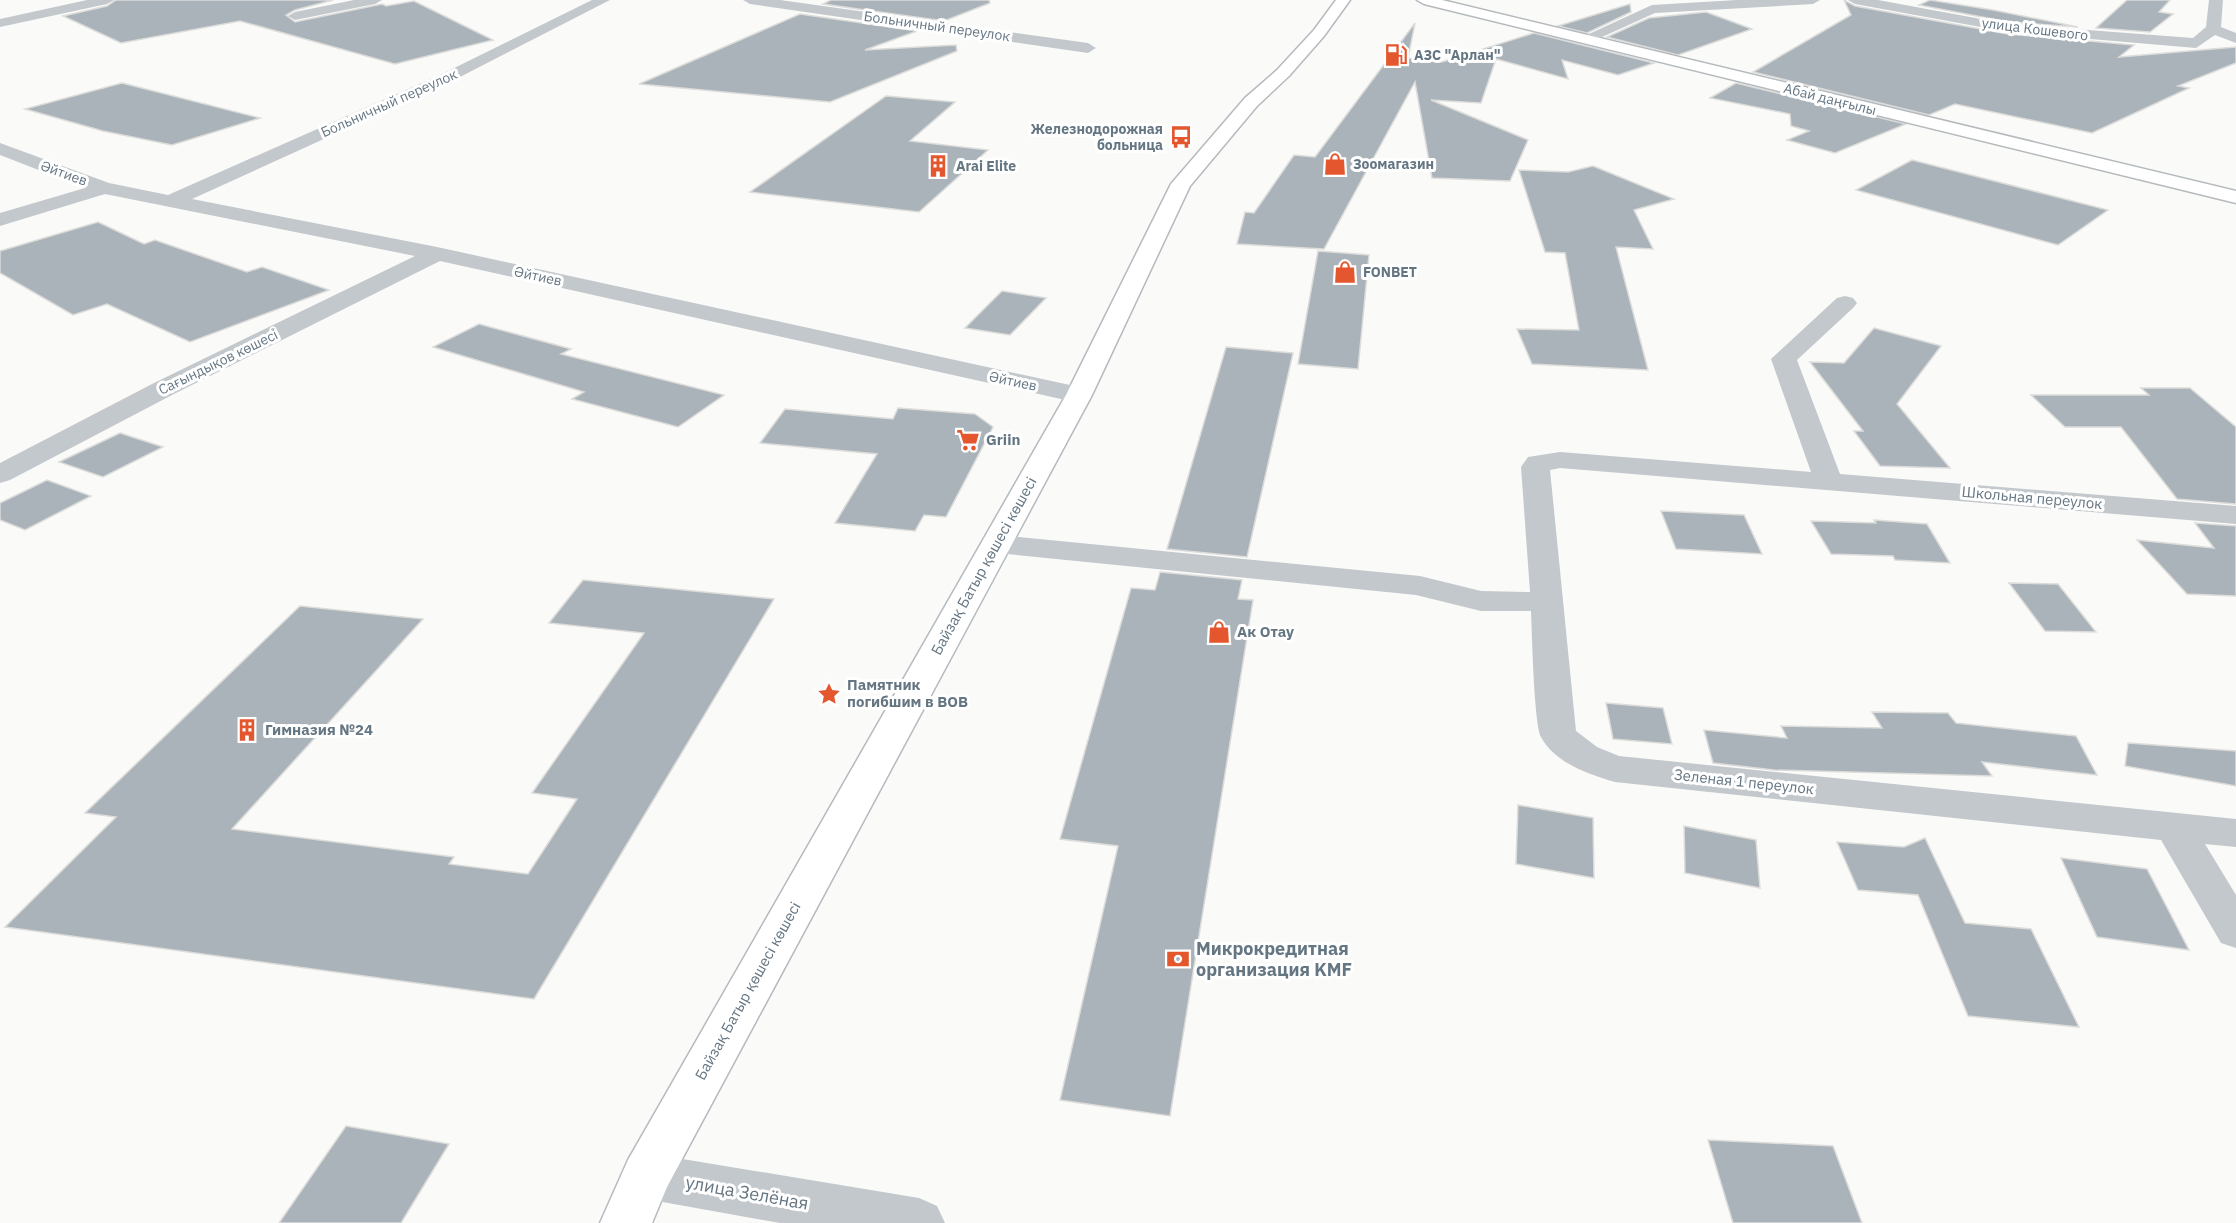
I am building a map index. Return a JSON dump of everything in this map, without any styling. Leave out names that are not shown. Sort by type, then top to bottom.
[{"type":"main road","name":"Байзақ Батыр қөшесі көшесі","points":[[626,1223],[646,1176],[1079,395],[1181,184],[1251,102],[1319,33],[1341,6],[1343,0]]},
{"type":"main road","name":"Абай даңғылы","points":[[1424,0],[2236,197]]},
{"type":"street","points":[[44,0],[70,8]]},
{"type":"street","points":[[0,23],[107,0]]},
{"type":"street","points":[[295,16],[375,0]]},
{"type":"street","name":"Больничный переулок","points":[[171,201],[450,76],[603,0]]},
{"type":"street","name":"Больничный переулок","points":[[750,0],[1088,48]]},
{"type":"street","points":[[1586,39],[1652,9],[1738,2],[1813,0]]},
{"type":"street","name":"улица Кошевого","points":[[1855,0],[2008,28],[2170,43],[2196,43],[2212,29]]},
{"type":"street","points":[[2217,0],[2212,29],[2236,38]]},
{"type":"street","name":"Әйтиев","points":[[0,149],[104,188],[437,254],[1079,395]]},
{"type":"street","points":[[0,219],[104,188]]},
{"type":"street","name":"Сағындықов көшесі","points":[[0,474],[163,389],[437,254]]},
{"type":"street","points":[[1829,482],[1784,359],[1845,303]]},
{"type":"street","name":"Школьная переулок","points":[[1560,459],[2236,514]]},
{"type":"street","name":"Зеленая 1 переулок","points":[[1560,459],[1538,463],[1535,467],[1544,601],[1558,734],[1567,746],[1615,769],[2236,833]]},
{"type":"street","points":[[997,544],[1420,586],[1456,598],[1485,604],[1544,601]]},
{"type":"street","points":[[2173,826],[2236,931]]},
{"type":"street","name":"улица Зелёная","points":[[646,1176],[919,1223]]},
{"type":"building","points":[[116,0],[333,0],[295,10],[286,15],[295,22],[382,4],[386,6],[414,1],[493,40],[395,64],[240,21],[121,43],[63,16],[107,6]]},
{"type":"building","points":[[831,0],[989,0],[990,3],[944,21],[823,4]]},
{"type":"building","points":[[1844,0],[1855,6],[2008,34],[2134,45],[2119,57],[2236,47],[2236,63],[2178,86],[2189,88],[2092,133],[1955,104],[1929,115],[1753,72],[1851,15]]},
{"type":"building","points":[[1930,0],[2078,27],[2008,22],[1919,5]]},
{"type":"building","points":[[2127,0],[2170,0],[2159,12],[2173,14],[2150,32],[2096,28]]},
{"type":"building","points":[[1630,4],[1631,12],[1587,33],[1558,26]]},
{"type":"building","points":[[1706,12],[1752,29],[1678,55],[1607,37],[1649,18]]},
{"type":"building","points":[[800,14],[917,31],[865,50],[956,45],[957,51],[830,102],[639,84]]},
{"type":"building","points":[[1415,23],[1408,58],[1442,62],[1534,33],[1654,63],[1618,75],[1562,60],[1568,79],[1496,59],[1481,103],[1431,100],[1528,140],[1510,181],[1432,178],[1415,82],[1324,249],[1237,244],[1245,212],[1254,213],[1294,155],[1315,157]]},
{"type":"building","points":[[122,83],[260,118],[172,145],[103,131],[25,109]]},
{"type":"building","points":[[1736,83],[1906,124],[1835,153],[1787,140],[1809,131],[1791,126],[1790,114],[1710,98]]},
{"type":"building","name":"Arai Elite","points":[[886,96],[955,102],[910,141],[988,150],[919,212],[750,192]]},
{"type":"building","points":[[1912,160],[2108,210],[2058,245],[1856,190]]},
{"type":"building","points":[[1593,166],[1674,199],[1634,210],[1653,249],[1616,247],[1648,370],[1532,364],[1517,329],[1579,330],[1565,253],[1545,252],[1519,170],[1568,172]]},
{"type":"building","points":[[98,222],[144,244],[155,240],[247,272],[262,267],[329,290],[190,342],[107,304],[73,315],[0,273],[0,251]]},
{"type":"building","points":[[1318,251],[1369,255],[1358,369],[1298,364]]},
{"type":"building","points":[[1002,291],[1046,298],[1010,335],[965,328]]},
{"type":"building","points":[[479,324],[571,349],[561,354],[724,395],[678,427],[572,399],[584,392],[433,347]]},
{"type":"building","points":[[1874,328],[1941,346],[1897,404],[1950,468],[1880,466],[1854,431],[1863,431],[1810,362],[1844,363]]},
{"type":"building","points":[[1226,347],[1293,353],[1247,557],[1167,549]]},
{"type":"building","points":[[2141,388],[2190,388],[2236,427],[2236,504],[2177,499],[2121,427],[2065,427],[2031,395],[2149,395]]},
{"type":"building","points":[[898,408],[975,414],[993,427],[946,517],[924,515],[915,531],[835,523],[877,454],[760,443],[785,409],[893,419]]},
{"type":"building","points":[[120,433],[163,447],[103,477],[59,462]]},
{"type":"building","points":[[47,480],[91,496],[25,530],[0,520],[0,503]]},
{"type":"building","points":[[1661,511],[1744,515],[1762,554],[1676,549]]},
{"type":"building","points":[[1874,520],[1927,524],[1950,563],[1895,560],[1893,556],[1831,554],[1811,521],[1876,523]]},
{"type":"building","points":[[2195,523],[2236,526],[2236,596],[2187,594],[2137,540],[2214,548]]},
{"type":"building","points":[[1160,572],[1242,580],[1238,599],[1253,600],[1170,1116],[1060,1100],[1118,846],[1060,839],[1131,588],[1155,590]]},
{"type":"building","name":"Гимназия №24","points":[[583,580],[774,599],[534,999],[5,927],[116,817],[85,813],[300,606],[423,619],[232,829],[454,857],[449,864],[528,874],[577,799],[532,793],[644,633],[549,623]]},
{"type":"building","points":[[2009,583],[2058,584],[2096,632],[2045,631]]},
{"type":"building","points":[[1606,703],[1663,708],[1672,744],[1613,739]]},
{"type":"building","points":[[1872,712],[1948,713],[1956,723],[2076,736],[2097,775],[1982,762],[1992,776],[1774,770],[1713,763],[1704,730],[1787,738],[1781,726],[1882,728]]},
{"type":"building","points":[[2128,743],[2236,751],[2236,786],[2125,766]]},
{"type":"building","points":[[1518,805],[1593,818],[1594,878],[1516,864]]},
{"type":"building","points":[[1684,826],[1756,840],[1760,888],[1685,873]]},
{"type":"building","points":[[1925,838],[1965,923],[2031,929],[2079,1027],[1968,1016],[1918,895],[1858,890],[1837,842],[1904,847]]},
{"type":"building","points":[[2061,858],[2147,869],[2189,950],[2097,937]]},
{"type":"building","points":[[346,1126],[449,1144],[401,1223],[279,1223]]},
{"type":"building","points":[[1708,1140],[1833,1146],[1862,1223],[1733,1223]]},
{"type":"place","name":"АЗС \"Арлан\"","points":[[1396,55]]},
{"type":"place","name":"Железнодорожная больница","points":[[1181,137]]},
{"type":"place","name":"Зоомагазин","points":[[1335,164]]},
{"type":"place","name":"Arai Elite","points":[[938,166]]},
{"type":"place","name":"FONBET","points":[[1345,272]]},
{"type":"place","name":"Griin","points":[[968,440]]},
{"type":"place","name":"Ак Отау","points":[[1219,632]]},
{"type":"place","name":"Памятник погибшим в ВОВ","points":[[829,694]]},
{"type":"place","name":"Гимназия №24","points":[[247,730]]},
{"type":"place","name":"Микрокредитная организация KMF","points":[[1178,959]]}]
